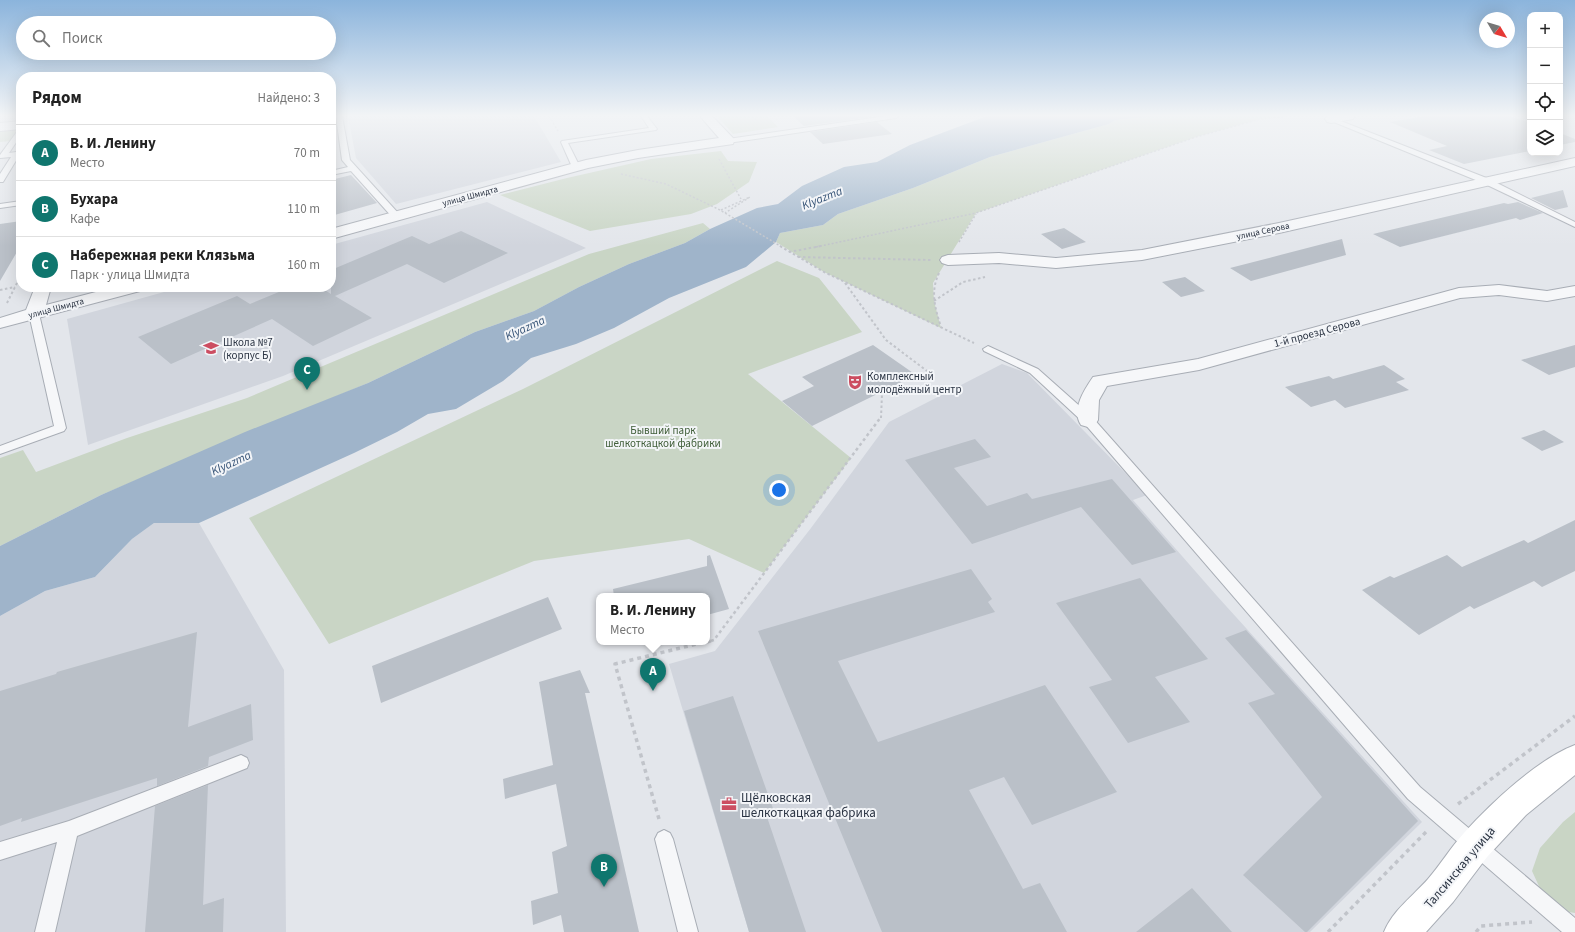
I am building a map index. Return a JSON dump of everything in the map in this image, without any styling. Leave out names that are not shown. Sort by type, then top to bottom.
[{"type":"main road","name":"Талсинская улица","points":[[1402,932],[1441,890],[1474,845],[1515,804],[1575,759]]},
{"type":"street","name":"улица Шмидта","points":[[336,233],[576,167],[612,159]]},
{"type":"street","name":"улица Серова","points":[[948,260],[999,258],[1056,262],[1142,255],[1279,228],[1575,162]]},
{"type":"street","name":"1-й проезд Серова","points":[[1088,420],[1089,400],[1100,381],[1199,364],[1459,293],[1499,290],[1547,296],[1575,291]]},
{"type":"street","points":[[34,314],[42,292]]},
{"type":"street","name":"улица Шмидта","points":[[0,323],[115,292]]},
{"type":"lane","points":[[0,180],[13,159]]},
{"type":"lane","points":[[346,159],[396,216]]},
{"type":"lane","points":[[572,159],[576,167]]},
{"type":"lane","points":[[1432,159],[1486,181],[1575,225]]},
{"type":"lane","points":[[336,172],[353,168]]},
{"type":"lane","points":[[0,206],[16,204]]},
{"type":"lane","points":[[0,450],[60,428],[34,314]]},
{"type":"lane","points":[[988,349],[1034,370],[1088,420],[1414,793],[1570,925]]},
{"type":"lane","points":[[0,851],[69,830],[241,763]]},
{"type":"lane","points":[[45,932],[69,830]]},
{"type":"lane","points":[[664,839],[688,932]]},
{"type":"path","points":[[719,159],[741,199]]},
{"type":"path","points":[[789,252],[848,241],[976,213],[1131,159]]},
{"type":"path","points":[[620,174],[666,184],[720,210],[789,252],[844,282],[988,349]]},
{"type":"path","points":[[720,210],[750,197],[725,213]]},
{"type":"path","points":[[798,257],[948,260]]},
{"type":"path","points":[[844,282],[886,340],[927,371]]},
{"type":"path","points":[[0,290],[15,287]]},
{"type":"path","points":[[6,305],[15,287]]},
{"type":"path","points":[[710,641],[714,640],[881,418],[882,394]]},
{"type":"path","points":[[664,839],[616,664],[694,645]]},
{"type":"path","points":[[1328,932],[1404,856],[1441,816],[1575,716]]},
{"type":"path","points":[[1476,932],[1481,926],[1570,925]]},
{"type":"shaded area","points":[[357,159],[560,159],[561,162],[396,204]]},
{"type":"shaded area","name":"Школа №7 (корпус Б)","points":[[487,202],[586,248],[283,376],[88,445],[67,319],[164,292],[336,292],[336,244]]},
{"type":"shaded area","points":[[1002,364],[1027,373],[1147,495],[1133,500],[1217,596],[1422,822],[1310,932],[749,932],[669,664],[715,651],[811,528],[889,422]]},
{"type":"shaded area","points":[[154,523],[199,523],[284,670],[286,932],[0,932],[0,616],[45,591],[95,577],[132,539]]},
{"type":"green space","points":[[649,159],[727,159],[728,161],[757,162],[749,182],[717,204],[691,214],[590,231],[500,195]]},
{"type":"green space","points":[[984,159],[1131,159],[976,213],[933,283],[934,301],[941,328],[824,272],[776,242],[780,233],[823,225],[838,214],[913,188]]},
{"type":"green space","points":[[703,223],[710,229],[685,243],[629,264],[579,287],[534,311],[475,332],[368,383],[101,495],[0,546],[0,458],[23,450],[36,472],[127,438],[247,398],[589,254]]},
{"type":"green space","name":"Бывший парк шелкоткацкой фабрики","points":[[777,261],[819,278],[862,332],[748,374],[851,458],[764,573],[689,539],[534,561],[329,644],[249,518],[523,389]]},
{"type":"green space","points":[[1575,812],[1575,913],[1569,912],[1543,895],[1532,871],[1540,848],[1563,822]]},
{"type":"water","name":"Klyazma","points":[[882,159],[984,159],[913,188],[838,214],[823,225],[780,233],[776,242],[746,267],[669,298],[614,328],[576,344],[531,358],[503,381],[456,409],[428,414],[397,432],[354,453],[199,523],[154,523],[132,539],[95,577],[45,591],[0,616],[0,546],[101,495],[245,432],[368,383],[475,332],[534,311],[579,287],[629,264],[685,243],[710,229],[757,208],[778,204],[802,186],[844,167],[877,162]]},
{"type":"building","points":[[1453,159],[1487,159],[1464,164]]},
{"type":"building","points":[[351,175],[377,203],[336,215],[336,179]]},
{"type":"building","points":[[1563,190],[1568,207],[1555,210],[1531,198]]},
{"type":"building","points":[[1518,202],[1543,213],[1520,220],[1516,218],[1400,247],[1373,234],[1504,203],[1508,204]]},
{"type":"building","points":[[16,222],[16,254],[0,281],[0,224]]},
{"type":"building","points":[[1064,228],[1086,242],[1062,249],[1041,234]]},
{"type":"building","points":[[461,231],[508,253],[444,283],[407,264],[335,296],[372,318],[313,346],[272,319],[171,364],[138,337],[237,296],[250,304],[279,292],[328,292],[331,294],[331,292],[336,292],[336,268],[412,236],[429,244]]},
{"type":"building","points":[[1342,239],[1346,255],[1251,281],[1230,268]]},
{"type":"building","points":[[1185,277],[1205,291],[1181,297],[1162,282]]},
{"type":"building","name":"Комплексный молодёжный центр","points":[[873,345],[916,375],[812,426],[782,401],[814,386],[802,377]]},
{"type":"building","points":[[1575,345],[1575,367],[1549,375],[1521,360]]},
{"type":"building","points":[[1384,365],[1405,379],[1396,382],[1409,390],[1345,408],[1335,400],[1311,407],[1285,387],[1329,376],[1333,379]]},
{"type":"building","points":[[1544,430],[1564,442],[1542,451],[1521,438]]},
{"type":"building","points":[[975,439],[991,457],[954,468],[987,506],[1027,493],[1032,499],[1112,479],[1176,552],[1132,565],[1081,507],[972,544],[905,460]]},
{"type":"building","points":[[1575,520],[1575,571],[1542,587],[1534,581],[1474,609],[1470,606],[1419,635],[1362,590],[1390,576],[1394,578],[1447,555],[1462,567],[1524,540],[1528,543]]},
{"type":"building","points":[[710,555],[729,609],[710,614],[710,593],[614,593],[613,589],[707,566],[707,556]]},
{"type":"building","points":[[971,569],[992,599],[988,602],[995,612],[838,661],[878,742],[1045,685],[1117,792],[1032,825],[1004,777],[969,790],[1023,889],[1040,883],[1067,932],[882,932],[758,631]]},
{"type":"building","points":[[1140,578],[1208,659],[1155,677],[1190,722],[1128,743],[1089,687],[1112,680],[1056,603]]},
{"type":"building","points":[[548,597],[562,629],[381,703],[372,666]]},
{"type":"building","points":[[1246,630],[1418,821],[1307,932],[1305,932],[1243,875],[1322,797],[1248,703],[1275,694],[1225,638]]},
{"type":"building","points":[[197,632],[188,727],[251,704],[253,740],[209,757],[208,766],[157,786],[157,778],[21,822],[22,818],[0,826],[0,691],[56,674],[57,672]]},
{"type":"building","points":[[580,670],[590,693],[585,693],[639,932],[564,932],[561,915],[533,925],[531,901],[558,893],[552,852],[567,846],[556,784],[505,799],[503,779],[553,765],[539,682]]},
{"type":"building","points":[[733,696],[775,814],[767,817],[806,932],[749,932],[684,711]]},
{"type":"building","points":[[208,785],[203,905],[224,898],[223,932],[145,932],[155,806]]},
{"type":"building","points":[[1192,888],[1232,932],[1136,932]]},
{"type":"place","name":"Школа №7 (корпус Б)","points":[[211,348]]},
{"type":"place","name":"Комплексный молодёжный центр","points":[[855,382]]},
{"type":"place","name":"Набережная реки Клязьма","points":[[307,390]]},
{"type":"place","name":"В. И. Ленину","points":[[653,691]]},
{"type":"place","name":"Щёлковская шелкоткацкая фабрика","points":[[729,804]]},
{"type":"place","name":"Бухара","points":[[604,887]]}]
